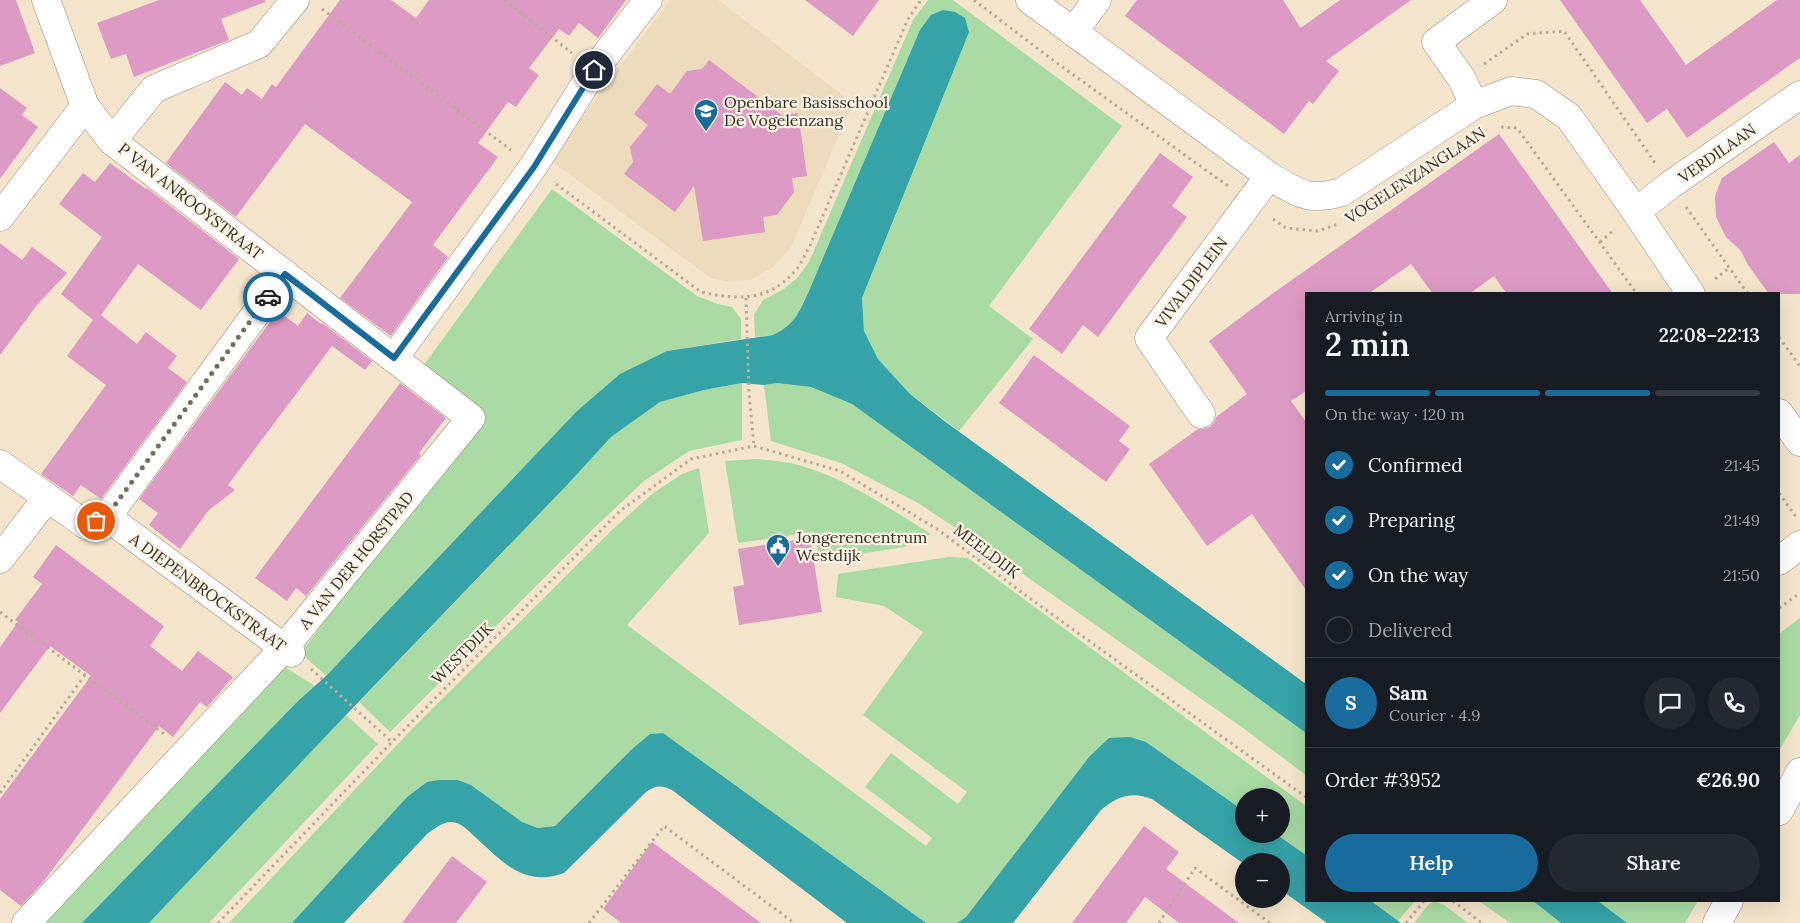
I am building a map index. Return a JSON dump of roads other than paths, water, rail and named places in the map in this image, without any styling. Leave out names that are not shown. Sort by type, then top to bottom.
[{"type":"street","name":"P VAN ANROOYSTRAAT","points":[[46,0],[85,106],[112,141],[394,358]]},
{"type":"street","points":[[112,141],[154,89],[259,44],[295,0]]},
{"type":"street","points":[[394,358],[534,167],[594,70],[648,0]]},
{"type":"street","name":"VOGELENZANGLAAN","points":[[1030,0],[1269,176],[1303,195],[1324,197],[1342,192],[1474,105],[1511,91],[1536,94],[1569,117],[1691,292]]},
{"type":"street","points":[[1073,32],[1097,0]]},
{"type":"street","points":[[1474,105],[1462,79],[1436,42],[1493,0]]},
{"type":"street","name":"VERDILAAN","points":[[1636,212],[1670,185],[1800,95]]},
{"type":"street","points":[[0,217],[85,106]]},
{"type":"street","name":"VIVALDIPLEIN","points":[[1201,414],[1149,338],[1269,176]]},
{"type":"street","points":[[0,464],[86,525],[106,517],[285,274]]},
{"type":"street","name":"A VAN DER HORSTPAD","points":[[26,923],[188,752],[288,651],[471,418],[394,358]]},
{"type":"street","points":[[1780,414],[1800,442]]},
{"type":"street","points":[[0,559],[47,498]]},
{"type":"street","name":"A DIEPENBROCKSTRAAT","points":[[106,517],[288,651]]},
{"type":"street","points":[[1780,560],[1800,545]]},
{"type":"street","points":[[1780,809],[1800,772]]},
{"type":"street","points":[[1717,923],[1728,902]]},
{"type":"water","points":[[943,10],[955,12],[965,18],[969,32],[862,298],[864,331],[878,359],[910,394],[943,420],[1305,683],[1305,732],[852,404],[811,387],[777,383],[764,385],[742,383],[704,390],[660,402],[611,437],[149,923],[82,923],[298,701],[326,676],[576,412],[620,374],[667,351],[773,335],[786,327],[796,317],[809,291],[920,30],[931,15]]},
{"type":"water","points":[[663,733],[926,923],[847,923],[672,790],[659,786],[646,792],[564,873],[550,877],[537,877],[514,870],[464,827],[458,823],[448,822],[427,834],[344,923],[292,923],[407,797],[427,782],[458,780],[471,785],[522,822],[538,828],[555,826],[632,749],[650,734]]},
{"type":"water","points":[[1130,737],[1146,742],[1235,805],[1235,843],[1289,843],[1305,854],[1305,902],[1372,902],[1401,923],[1327,923],[1290,896],[1290,853],[1235,853],[1235,858],[1152,799],[1131,795],[1113,801],[1101,810],[1013,923],[957,923],[966,917],[1089,757],[1109,738]]},
{"type":"water","points":[[1534,902],[1599,902],[1627,923],[1561,923]]},
{"type":"place","name":"Openbare Basisschool De Vogelenzang","points":[[706,132]]},
{"type":"place","name":"Jongerencentrum Westdijk","points":[[778,567]]}]
